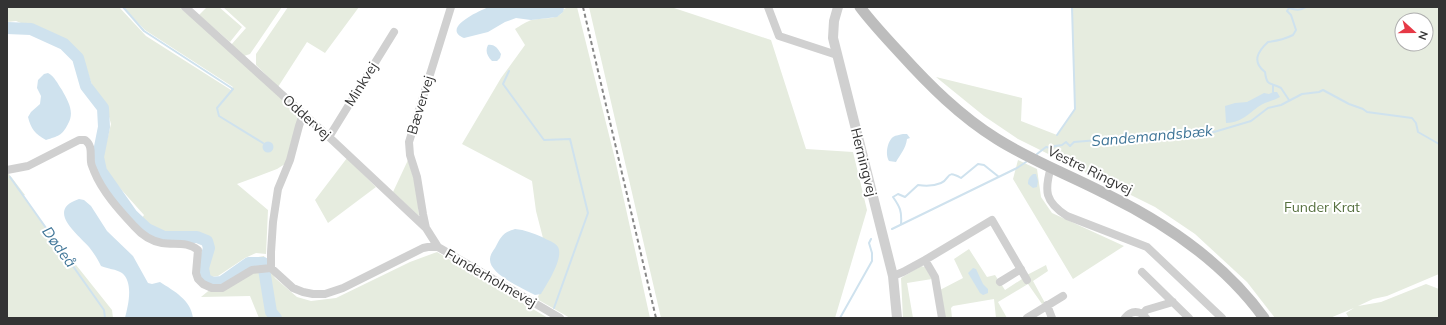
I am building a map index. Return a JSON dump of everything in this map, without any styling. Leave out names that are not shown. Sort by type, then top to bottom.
[{"type":"main road","name":"Vestre Ringvej","points":[[860,7],[872,23],[924,79],[964,116],[997,139],[1144,214],[1201,253],[1239,288],[1264,318]]},
{"type":"main road","name":"Vestre Ringvej","points":[[868,7],[900,53]]},
{"type":"street","name":"Oddervej","points":[[185,7],[329,137],[426,228]]},
{"type":"street","name":"Bævervej","points":[[438,247],[426,228],[418,177],[410,155],[409,142],[451,7]]},
{"type":"street","points":[[768,7],[779,36],[837,55]]},
{"type":"street","name":"Herningvej","points":[[838,7],[833,25],[837,55],[893,276],[897,318]]},
{"type":"street","name":"Minkvej","points":[[329,137],[394,32]]},
{"type":"street","points":[[7,170],[28,166],[79,140],[85,140],[90,146],[91,163],[96,175],[106,192],[135,228],[150,240],[162,243],[189,244],[194,246],[198,250],[196,273],[198,279],[203,284],[212,288],[222,288],[252,270],[271,268],[273,229],[278,189],[290,160],[303,114]]},
{"type":"street","points":[[1050,167],[1047,181],[1047,192],[1050,202],[1058,210],[1067,216],[1147,247],[1222,318]]},
{"type":"street","points":[[893,276],[925,260],[992,220],[1027,280]]},
{"type":"street","name":"Funderholmevej","points":[[271,268],[294,288],[303,292],[326,294],[343,288],[423,248],[438,247],[560,318]]},
{"type":"street","points":[[925,260],[935,277],[942,318]]},
{"type":"street","points":[[1000,282],[1021,269]]},
{"type":"street","points":[[1142,272],[1189,318]]},
{"type":"street","points":[[1027,318],[1063,296]]},
{"type":"street","points":[[1125,318],[1128,314],[1134,312],[1144,316],[1146,310],[1173,302]]},
{"type":"street","points":[[1047,306],[1052,318]]},
{"type":"green space","points":[[7,7],[119,7],[146,36],[231,90],[233,87],[145,30],[123,7],[179,7],[234,53],[299,114],[288,162],[277,169],[237,184],[268,210],[266,254],[256,253],[245,258],[218,276],[212,277],[209,275],[208,271],[214,249],[210,239],[199,234],[165,235],[141,220],[144,215],[103,169],[102,160],[111,124],[105,102],[93,88],[85,64],[75,49],[61,39],[16,21],[7,22]]},
{"type":"green space","points":[[207,7],[219,7],[242,27],[230,42],[199,15]]},
{"type":"green space","points":[[223,7],[282,7],[250,54],[244,56],[231,45],[246,28]]},
{"type":"green space","points":[[288,7],[359,7],[325,53],[307,42],[278,87],[256,65],[256,54]]},
{"type":"green space","points":[[568,7],[577,7],[615,159],[650,318],[570,318],[537,299],[558,251],[544,242],[536,211],[532,181],[462,144],[501,78],[525,45],[515,29],[536,19],[555,17]]},
{"type":"green space","points":[[589,7],[674,8],[771,40],[806,149],[853,152],[867,210],[835,318],[661,318]]},
{"type":"green space","name":"Funder Krat","points":[[1072,7],[1439,7],[1439,274],[1387,296],[1373,299],[1358,306],[1381,302],[1426,284],[1439,289],[1439,318],[1349,318],[1346,313],[1354,308],[1330,318],[1275,318],[1247,282],[1195,234],[1155,207],[1018,139],[984,116],[936,77],[1022,98],[1021,121],[1057,135],[1075,109]]},
{"type":"green space","points":[[347,158],[376,187],[328,223],[315,200]]},
{"type":"green space","points":[[408,160],[416,186],[419,216],[393,192]]},
{"type":"green space","points":[[1018,160],[1037,169],[1041,197],[1052,213],[1124,246],[1073,279],[1013,179]]},
{"type":"green space","points":[[7,174],[9,174],[25,195],[23,196],[37,216],[112,310],[113,318],[7,318]]},
{"type":"green space","points":[[969,249],[987,277],[995,275],[1005,290],[1022,279],[1025,283],[1027,275],[1046,265],[1048,271],[1033,281],[1045,303],[1042,304],[1028,284],[998,302],[1007,318],[996,318],[994,299],[953,306],[951,308],[952,318],[945,318],[940,290],[963,278],[954,259]]},
{"type":"green space","points":[[437,252],[548,318],[259,318],[250,296],[201,297],[247,259],[264,256],[275,278],[297,297],[311,301],[336,298],[410,262]]},
{"type":"green space","points":[[921,266],[925,267],[932,279],[907,283],[913,318],[903,318],[901,278]]},
{"type":"water","points":[[489,7],[563,7],[564,9],[563,12],[557,17],[531,20],[516,18],[505,22],[488,32],[464,38],[458,34],[457,29],[464,20],[471,15]]},
{"type":"water","points":[[488,45],[494,46],[501,54],[497,61],[492,61],[488,55]]},
{"type":"water","points":[[48,73],[54,78],[62,90],[70,107],[71,115],[66,128],[62,133],[46,140],[34,131],[28,117],[40,104],[41,96],[37,88],[38,80],[44,74]]},
{"type":"water","points":[[1277,92],[1280,97],[1265,103],[1243,118],[1226,123],[1225,106],[1247,102],[1264,93],[1269,94]]},
{"type":"water","points":[[907,134],[910,138],[907,139],[896,162],[889,161],[887,152],[889,142],[893,137]]},
{"type":"water","points":[[268,141],[272,143],[274,147],[272,151],[268,153],[264,151],[262,147],[264,143]]},
{"type":"water","points":[[1033,174],[1036,174],[1038,181],[1037,187],[1033,188],[1028,184],[1028,181]]},
{"type":"water","points":[[79,199],[84,200],[91,206],[107,231],[133,256],[148,283],[152,284],[160,282],[176,293],[189,306],[193,318],[125,318],[129,295],[126,277],[120,272],[101,266],[91,249],[72,229],[64,216],[65,209],[69,204]]},
{"type":"water","points":[[515,229],[539,236],[553,242],[558,247],[559,258],[557,264],[551,278],[541,294],[535,295],[512,283],[499,274],[491,264],[490,256],[501,238],[507,232]]},
{"type":"water","points":[[973,268],[976,269],[983,284],[988,289],[988,293],[983,295],[980,293],[968,273]]},
{"type":"waterway","points":[[123,7],[144,31],[233,89],[217,108],[219,116],[263,143]]},
{"type":"waterway","points":[[1057,135],[1075,109],[1072,7]]},
{"type":"waterway","points":[[1289,100],[1281,88],[1268,82],[1265,72],[1257,61],[1259,53],[1268,42],[1281,40],[1293,35],[1296,30],[1291,15],[1287,11],[1289,8],[1298,10],[1306,7]]},
{"type":"waterway","points":[[7,28],[31,29],[64,44],[78,58],[86,86],[103,108],[104,127],[98,157],[101,171],[132,215],[147,229],[164,237],[197,237],[207,241],[209,248],[203,268],[205,279],[212,283],[222,282],[249,263],[263,263],[271,312],[276,318]]},
{"type":"waterway","points":[[509,71],[503,84],[544,140],[570,139],[588,213],[554,308]]},
{"type":"waterway","points":[[1273,86],[1273,92]]},
{"type":"waterway","name":"Sandemandsbæk","points":[[1037,154],[1046,147],[1051,148],[1062,145],[1066,142],[1070,146],[1074,142],[1208,131],[1214,132],[1251,121],[1268,108],[1281,105],[1302,94],[1319,92],[1323,90],[1367,112],[1412,118],[1416,123],[1418,132],[1439,144]]},
{"type":"waterway","points":[[892,229],[1017,168],[1026,162]]},
{"type":"waterway","points":[[901,224],[900,209],[893,197],[898,194],[905,197],[918,185],[930,186],[938,184],[953,174],[961,178],[978,164],[984,165],[999,177]]},
{"type":"waterway","name":"Dødeå","points":[[10,177],[104,310],[105,318]]},
{"type":"waterway","points":[[840,318],[872,261],[872,253],[869,243],[871,239]]},
{"type":"railway","points":[[583,7],[656,318]]}]
